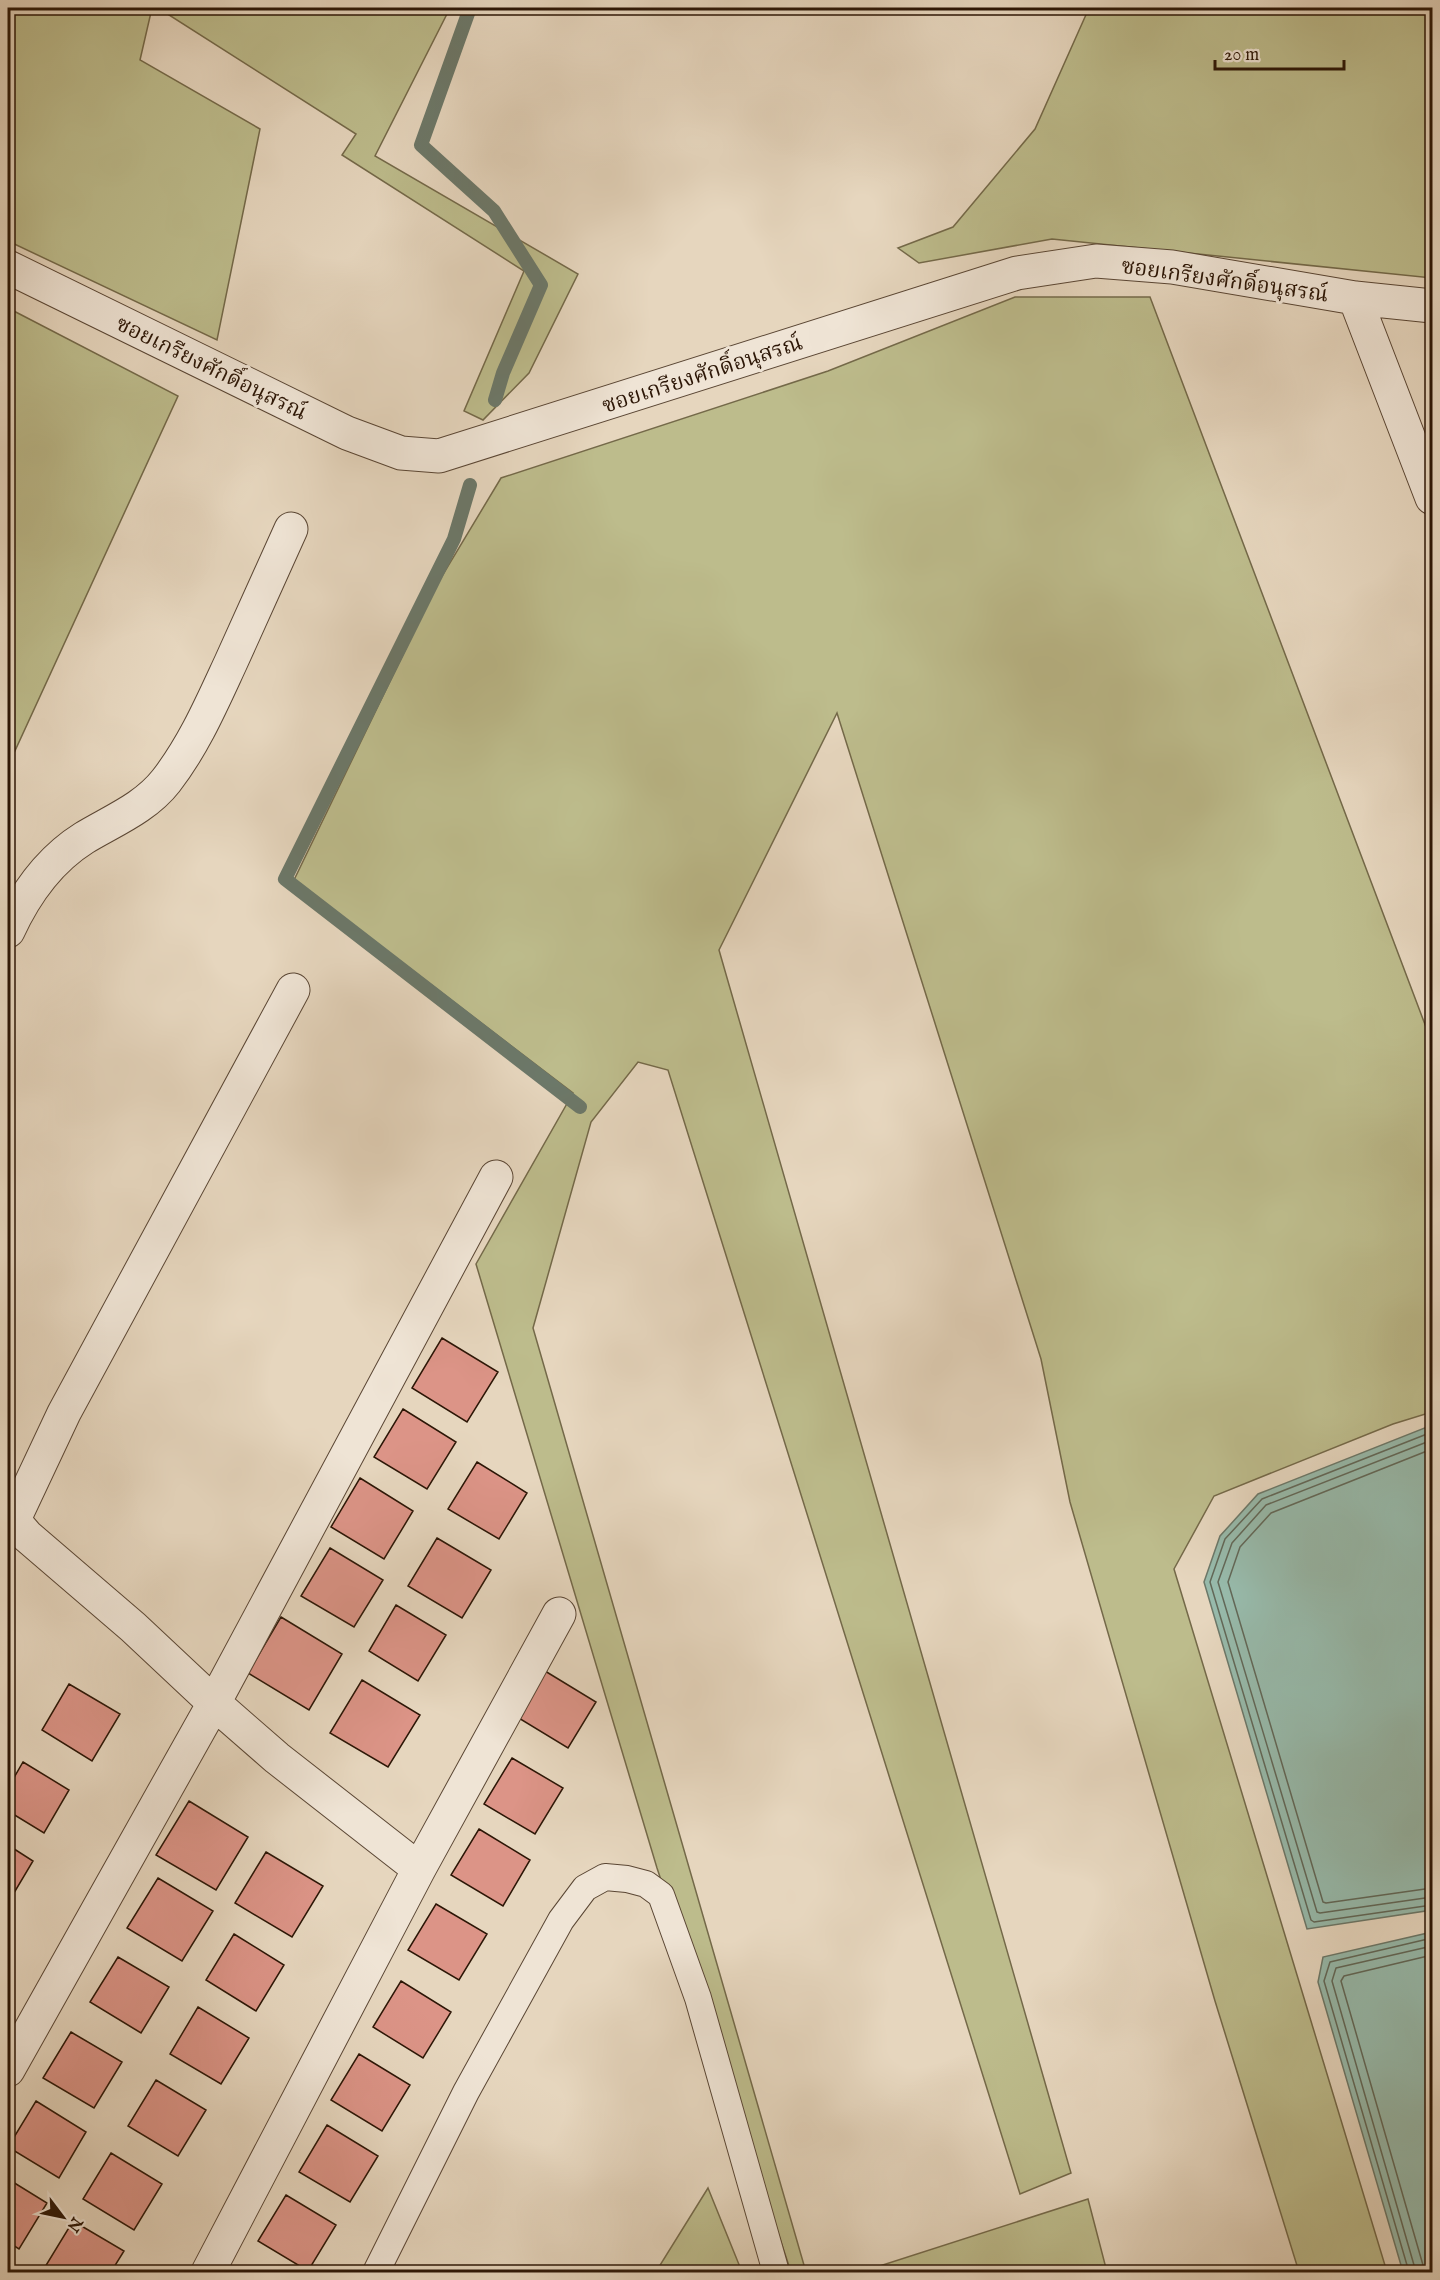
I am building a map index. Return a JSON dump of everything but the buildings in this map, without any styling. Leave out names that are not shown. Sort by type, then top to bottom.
[{"type":"street","name":"ซอยเกรียงศักดิ์อนุสรณ์","points":[[8,267],[347,433],[401,453],[439,456],[1017,273],[1096,261],[1172,267],[1356,298],[1432,306]]},
{"type":"street","points":[[1356,298],[1432,498]]},
{"type":"street","points":[[8,931],[33,887],[57,858],[84,838],[118,820],[165,783],[206,718],[291,529]]},
{"type":"street","points":[[293,990],[64,1413],[9,1522],[133,1627],[213,1703],[277,1758],[419,1869]]},
{"type":"street","points":[[8,2070],[213,1703],[496,1177]]},
{"type":"street","points":[[208,2272],[419,1869],[559,1614]]},
{"type":"lane","points":[[376,2272],[466,2092],[561,1920],[585,1888],[605,1877],[646,1884],[661,1895],[698,1998],[776,2272]]},
{"type":"shaded area","points":[[8,8],[152,8],[140,60],[260,129],[217,340],[8,241]]},
{"type":"shaded area","points":[[158,8],[450,8],[375,156],[578,274],[529,373],[483,420],[464,411],[524,271],[342,155],[356,134]]},
{"type":"shaded area","points":[[1089,8],[1432,8],[1432,278],[1052,239],[919,263],[898,248],[953,227],[1035,129]]},
{"type":"shaded area","points":[[1015,297],[1150,297],[1432,1043],[1432,1412],[1393,1424],[1214,1496],[1174,1569],[1387,2272],[1299,2272],[1215,2001],[1070,1502],[1041,1359],[837,713],[719,950],[1071,2173],[1020,2194],[668,1070],[638,1062],[591,1122],[533,1328],[806,2272],[791,2272],[657,1868],[476,1264],[573,1093],[294,880],[436,586],[501,478],[828,371]]},
{"type":"shaded area","points":[[8,308],[178,396],[8,766]]},
{"type":"shaded area","points":[[708,2188],[742,2272],[658,2272],[657,2270]]},
{"type":"shaded area","points":[[1088,2199],[1107,2272],[861,2272]]},
{"type":"water","points":[[1432,1425],[1432,1910],[1307,1929],[1204,1582],[1220,1536],[1258,1494]]},
{"type":"water","points":[[1432,1932],[1432,2272],[1403,2272],[1318,1982],[1323,1957]]},
{"type":"waterway","points":[[470,8],[421,145],[494,211],[541,285],[503,373],[495,400]]},
{"type":"waterway","points":[[470,485],[454,539],[285,879],[580,1107]]}]
